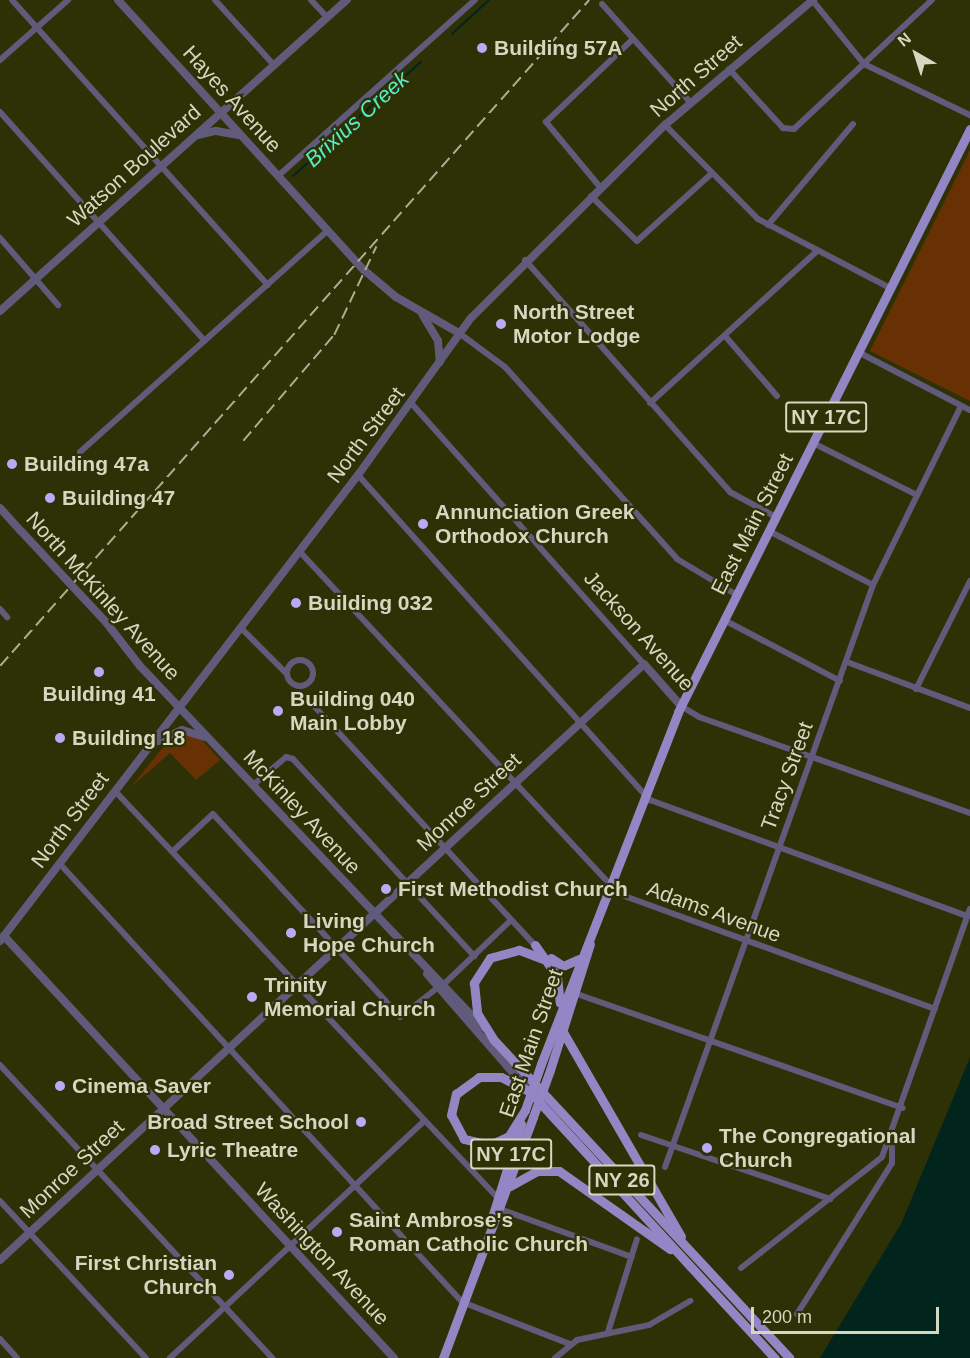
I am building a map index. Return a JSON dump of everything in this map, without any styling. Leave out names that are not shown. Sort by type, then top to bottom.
[{"type":"main road","name":"East Main Street","points":[[442,1358],[490,1224],[496,1197],[529,1114],[550,1070],[577,994],[590,944],[610,887],[644,794],[681,706],[970,129]]},
{"type":"main road","name":"East Main Street","points":[[490,1224],[500,1209],[508,1187],[541,1064],[579,959],[590,944]]},
{"type":"main road","points":[[535,945],[559,982],[560,1012]]},
{"type":"main road","points":[[535,945],[557,965],[579,959]]},
{"type":"main road","name":"NY 26","points":[[543,958],[509,950],[490,958],[477,974],[474,1004],[494,1040],[700,1263],[749,1322],[775,1358]]},
{"type":"main road","points":[[563,1032],[700,1263]]},
{"type":"main road","points":[[529,1114],[509,1136],[490,1145],[464,1139],[451,1115],[456,1094],[479,1077],[501,1077],[530,1092],[686,1260]]},
{"type":"main road","name":"NY 26","points":[[508,1187],[537,1171],[559,1171],[686,1260],[789,1358]]},
{"type":"street","points":[[12,0],[160,168],[268,285]]},
{"type":"street","points":[[0,60],[68,0]]},
{"type":"street","name":"Hayes Avenue","points":[[118,0],[368,275],[417,309],[459,333]]},
{"type":"street","points":[[215,0],[274,65]]},
{"type":"street","points":[[311,0],[327,17]]},
{"type":"street","name":"Watson Boulevard","points":[[0,311],[347,0]]},
{"type":"street","points":[[278,176],[476,0]]},
{"type":"street","points":[[813,0],[864,64],[970,115]]},
{"type":"street","name":"North Street","points":[[2,938],[242,629],[412,404],[459,333],[525,260],[665,125],[813,0]]},
{"type":"street","points":[[729,69],[783,128],[794,129],[932,0]]},
{"type":"street","points":[[602,4],[690,102]]},
{"type":"street","points":[[600,187],[546,122],[633,39]]},
{"type":"street","points":[[0,112],[97,225],[138,262],[205,341]]},
{"type":"street","points":[[768,225],[853,124]]},
{"type":"street","points":[[665,125],[710,175],[768,225],[890,288]]},
{"type":"street","points":[[194,137],[216,130],[241,136]]},
{"type":"street","points":[[591,196],[637,241],[710,175]]},
{"type":"street","points":[[80,452],[327,230]]},
{"type":"street","points":[[0,238],[58,305]]},
{"type":"street","points":[[650,403],[726,337],[818,250]]},
{"type":"street","points":[[525,260],[730,492],[776,517]]},
{"type":"street","points":[[417,309],[431,326],[440,362]]},
{"type":"street","points":[[459,333],[505,367],[677,559],[737,595]]},
{"type":"street","points":[[726,337],[777,396]]},
{"type":"street","points":[[858,352],[970,410]]},
{"type":"street","name":"Jackson Avenue","points":[[412,404],[681,706],[699,717],[970,813]]},
{"type":"street","name":"Tracy Street","points":[[665,1167],[873,585],[961,406]]},
{"type":"street","points":[[813,442],[916,495]]},
{"type":"street","points":[[358,475],[580,724],[655,803],[779,848],[969,912],[892,1140],[879,1161],[741,1268]]},
{"type":"street","name":"North McKinley Avenue","points":[[0,508],[105,621],[180,708]]},
{"type":"street","points":[[769,531],[873,585]]},
{"type":"street","name":"Adams Avenue","points":[[300,552],[610,887],[623,897],[935,1009]]},
{"type":"street","points":[[916,689],[970,581]]},
{"type":"street","points":[[0,609],[7,617]]},
{"type":"street","points":[[724,620],[840,681]]},
{"type":"street","points":[[242,629],[301,687],[314,673],[311,665],[299,660],[286,672]]},
{"type":"street","points":[[847,662],[970,708]]},
{"type":"street","name":"Monroe Street","points":[[0,1260],[644,664]]},
{"type":"street","points":[[315,707],[535,945]]},
{"type":"street","name":"McKinley Avenue","points":[[180,708],[422,968],[494,1040]]},
{"type":"street","points":[[149,747],[182,730],[210,739]]},
{"type":"street","points":[[253,786],[290,757],[474,956]]},
{"type":"street","points":[[115,791],[423,1122],[496,1197]]},
{"type":"street","points":[[172,851],[213,813],[400,1017],[440,987],[511,920]]},
{"type":"street","points":[[60,864],[462,1302],[570,1344]]},
{"type":"street","name":"Washington Avenue","points":[[2,938],[394,1358]]},
{"type":"street","name":"McKinley Avenue","points":[[440,987],[530,1092]]},
{"type":"street","points":[[577,994],[903,1108]]},
{"type":"street","points":[[0,1065],[272,1358]]},
{"type":"street","points":[[170,1358],[423,1122]]},
{"type":"street","points":[[641,1134],[830,1199]]},
{"type":"street","points":[[797,1314],[892,1163],[892,1140]]},
{"type":"street","points":[[0,1201],[146,1358]]},
{"type":"street","points":[[500,1209],[632,1257]]},
{"type":"street","points":[[608,1332],[637,1239]]},
{"type":"street","points":[[555,1358],[570,1344],[608,1332],[660,1320],[690,1301]]},
{"type":"street","points":[[0,1339],[17,1358]]},
{"type":"shaded area","points":[[970,150],[970,401],[870,351]]},
{"type":"shaded area","points":[[176,731],[196,733],[220,760],[196,780],[170,753],[131,787]]},
{"type":"water","points":[[970,1057],[970,1358],[820,1358],[902,1222]]},
{"type":"waterway","name":"Brixius Creek","points":[[452,34],[489,0]]},
{"type":"waterway","name":"Brixius Creek","points":[[293,176],[421,62]]},
{"type":"railway","points":[[0,666],[589,0]]},
{"type":"railway","points":[[243,441],[334,335],[376,247]]},
{"type":"place","name":"Building 57A","points":[[482,48]]},
{"type":"place","name":"North Street Motor Lodge","points":[[501,324]]},
{"type":"place","name":"Building 47a","points":[[12,464]]},
{"type":"place","name":"Building 47","points":[[50,498]]},
{"type":"place","name":"Annunciation Greek Orthodox Church","points":[[423,524]]},
{"type":"place","name":"Building 032","points":[[296,603]]},
{"type":"place","name":"Building 41","points":[[99,672]]},
{"type":"place","name":"Building 040 Main Lobby","points":[[278,711]]},
{"type":"place","name":"Building 18","points":[[60,738]]},
{"type":"place","name":"First Methodist Church","points":[[386,889]]},
{"type":"place","name":"Living Hope Church","points":[[291,933]]},
{"type":"place","name":"Trinity Memorial Church","points":[[252,997]]},
{"type":"place","name":"Cinema Saver","points":[[60,1086]]},
{"type":"place","name":"Broad Street School","points":[[361,1122]]},
{"type":"place","name":"The Congregational Church","points":[[707,1148]]},
{"type":"place","name":"Lyric Theatre","points":[[155,1150]]},
{"type":"place","name":"Saint Ambrose's Roman Catholic Church","points":[[337,1232]]},
{"type":"place","name":"First Christian Church","points":[[229,1275]]}]
